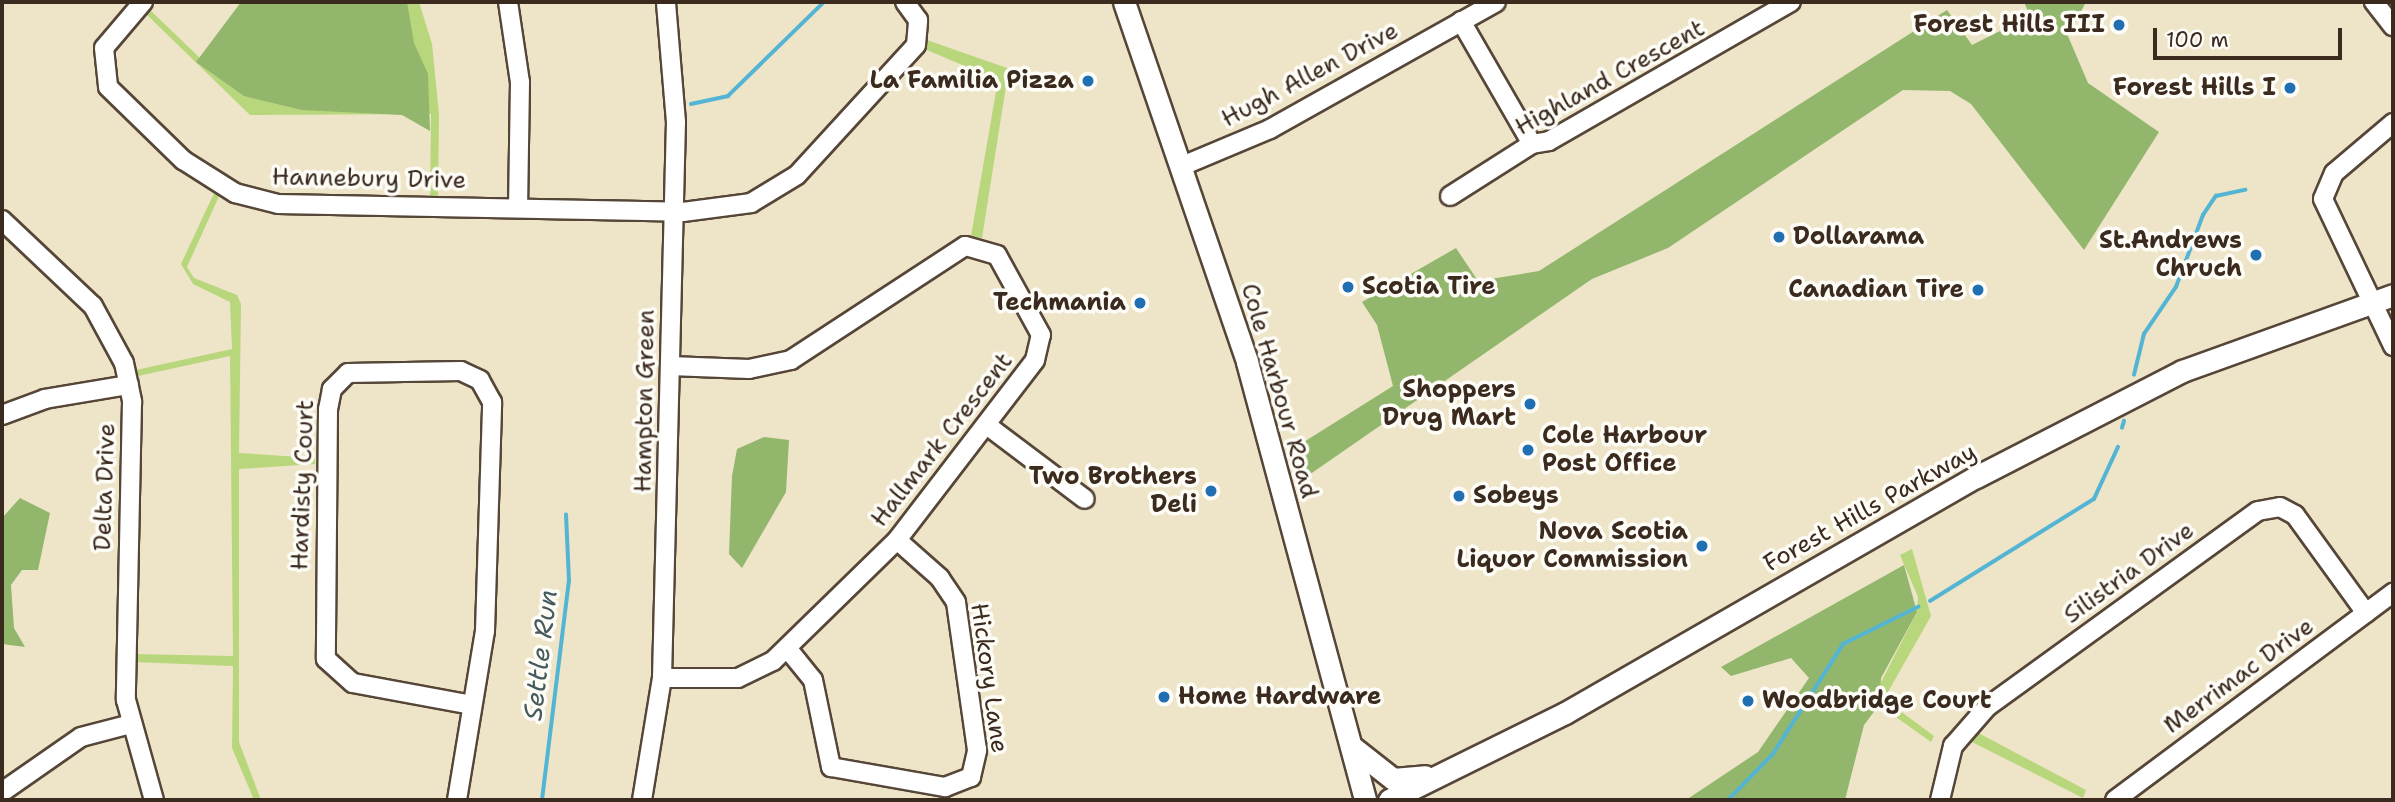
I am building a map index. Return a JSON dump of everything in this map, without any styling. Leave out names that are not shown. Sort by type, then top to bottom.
[{"type":"main road","name":"Cole Harbour Road","points":[[1124,2],[1182,166],[1267,431],[1365,800]]},
{"type":"main road","name":"Forest Hills Parkway","points":[[1389,800],[1431,776],[1565,713],[1976,477],[2182,371],[2393,295]]},
{"type":"main road","points":[[1348,743],[1393,779],[1431,776]]},
{"type":"street","name":"Hannebury Drive","points":[[143,2],[110,36],[102,72],[125,106],[221,187],[278,204],[674,212],[751,204],[797,175],[916,45],[918,20],[905,2]]},
{"type":"street","points":[[508,2],[520,82],[518,207]]},
{"type":"street","name":"Hampton Green","points":[[642,800],[662,678],[675,86],[666,2]]},
{"type":"street","name":"Hugh Allen Drive","points":[[1182,166],[1270,129],[1496,2]]},
{"type":"street","name":"Highland Crescent","points":[[1450,196],[1532,144],[1549,141],[1791,2]]},
{"type":"street","points":[[2374,2],[2393,26]]},
{"type":"street","points":[[1461,21],[1532,144]]},
{"type":"street","points":[[2393,123],[2334,173],[2323,191],[2327,214],[2393,346]]},
{"type":"street","name":"Delta Drive","points":[[2,220],[103,319],[129,385],[124,658],[131,724],[154,800]]},
{"type":"street","name":"Hallmark Crescent","points":[[662,678],[738,678],[787,648],[897,540],[988,426],[1035,360],[1042,339],[999,258],[983,246],[953,250],[791,360],[749,369],[670,366]]},
{"type":"street","name":"Hardisty Court","points":[[457,800],[472,705],[489,570],[490,396],[480,380],[461,371],[348,373],[332,388],[328,409],[326,659],[353,683],[472,705]]},
{"type":"street","points":[[2,415],[45,399],[129,385]]},
{"type":"street","points":[[988,426],[1084,499]]},
{"type":"street","name":"Silistria Drive","points":[[1940,800],[1953,746],[1987,707],[2258,511],[2280,507],[2295,515],[2367,613]]},
{"type":"street","name":"Hickory Lane","points":[[787,648],[813,680],[831,767],[944,787],[971,777],[977,750],[956,602],[947,584],[897,540]]},
{"type":"street","name":"Merrimac Drive","points":[[2115,800],[2393,593]]},
{"type":"street","points":[[2,792],[81,737],[131,724]]},
{"type":"green space","points":[[241,2],[407,2],[414,43],[428,74],[430,131],[402,115],[302,110],[244,96],[196,62]]},
{"type":"green space","points":[[251,2],[419,2],[432,44],[439,114],[438,199],[430,198],[431,114],[250,115],[144,12],[148,8],[200,58]]},
{"type":"green space","points":[[2024,2],[2086,2],[2068,36],[2088,83],[2159,132],[2084,250],[1971,104],[1950,91],[1903,90],[1668,248],[1592,279],[1306,477],[1299,445],[1393,386],[1377,325],[1362,302],[1456,248],[1478,281],[1539,271],[1947,10],[1972,45],[2030,16]]},
{"type":"green space","points":[[924,39],[1010,69],[1019,86],[1007,80],[982,238],[971,236],[998,80],[922,48]]},
{"type":"green space","points":[[215,191],[220,194],[187,267],[194,278],[237,295],[241,304],[239,453],[315,458],[315,464],[239,469],[239,742],[261,800],[254,800],[232,748],[233,666],[134,662],[133,654],[233,656],[230,356],[138,376],[136,370],[232,349],[230,302],[193,284],[181,264]]},
{"type":"green space","points":[[764,437],[789,440],[786,492],[742,568],[729,554],[732,476],[737,449]]},
{"type":"green space","points":[[20,498],[50,513],[38,570],[22,570],[11,585],[14,628],[25,647],[2,644],[2,518]]},
{"type":"green space","points":[[1912,549],[1931,616],[1884,699],[1934,736],[1931,742],[1879,705],[1876,692],[1917,612],[1918,597],[1900,555]]},
{"type":"green space","points":[[1904,565],[1917,612],[1881,678],[1879,705],[1864,725],[1845,800],[1686,800],[1758,752],[1809,678],[1791,658],[1731,676],[1721,667]]},
{"type":"green space","points":[[1969,728],[2086,790],[2083,798],[1962,737]]},
{"type":"waterway","name":"Settle Run","points":[[691,104],[728,96],[824,2]]},
{"type":"waterway","points":[[2134,375],[2144,334],[2176,287],[2203,215],[2216,196],[2245,190]]},
{"type":"waterway","points":[[2122,428],[2124,421]]},
{"type":"waterway","points":[[1930,601],[2094,499],[2118,447]]},
{"type":"waterway","name":"Settle Run","points":[[542,800],[569,581],[566,515]]},
{"type":"waterway","points":[[1728,800],[1773,754],[1843,644],[1918,607]]},
{"type":"place","name":"Forest Hills III","points":[[2119,25]]},
{"type":"place","name":"La Familia Pizza","points":[[1088,81]]},
{"type":"place","name":"Forest Hills I","points":[[2290,88]]},
{"type":"place","name":"Dollarama","points":[[1779,237]]},
{"type":"place","name":"St.Andrews Chruch","points":[[2256,255]]},
{"type":"place","name":"Scotia Tire","points":[[1348,287]]},
{"type":"place","name":"Canadian Tire","points":[[1978,290]]},
{"type":"place","name":"Techmania","points":[[1140,303]]},
{"type":"place","name":"Shoppers Drug Mart","points":[[1530,404]]},
{"type":"place","name":"Cole Harbour Post Office","points":[[1528,450]]},
{"type":"place","name":"Two Brothers Deli","points":[[1211,491]]},
{"type":"place","name":"Sobeys","points":[[1459,496]]},
{"type":"place","name":"Nova Scotia Liquor Commission","points":[[1702,546]]},
{"type":"place","name":"Home Hardware","points":[[1164,697]]},
{"type":"place","name":"Woodbridge Court","points":[[1748,701]]}]
